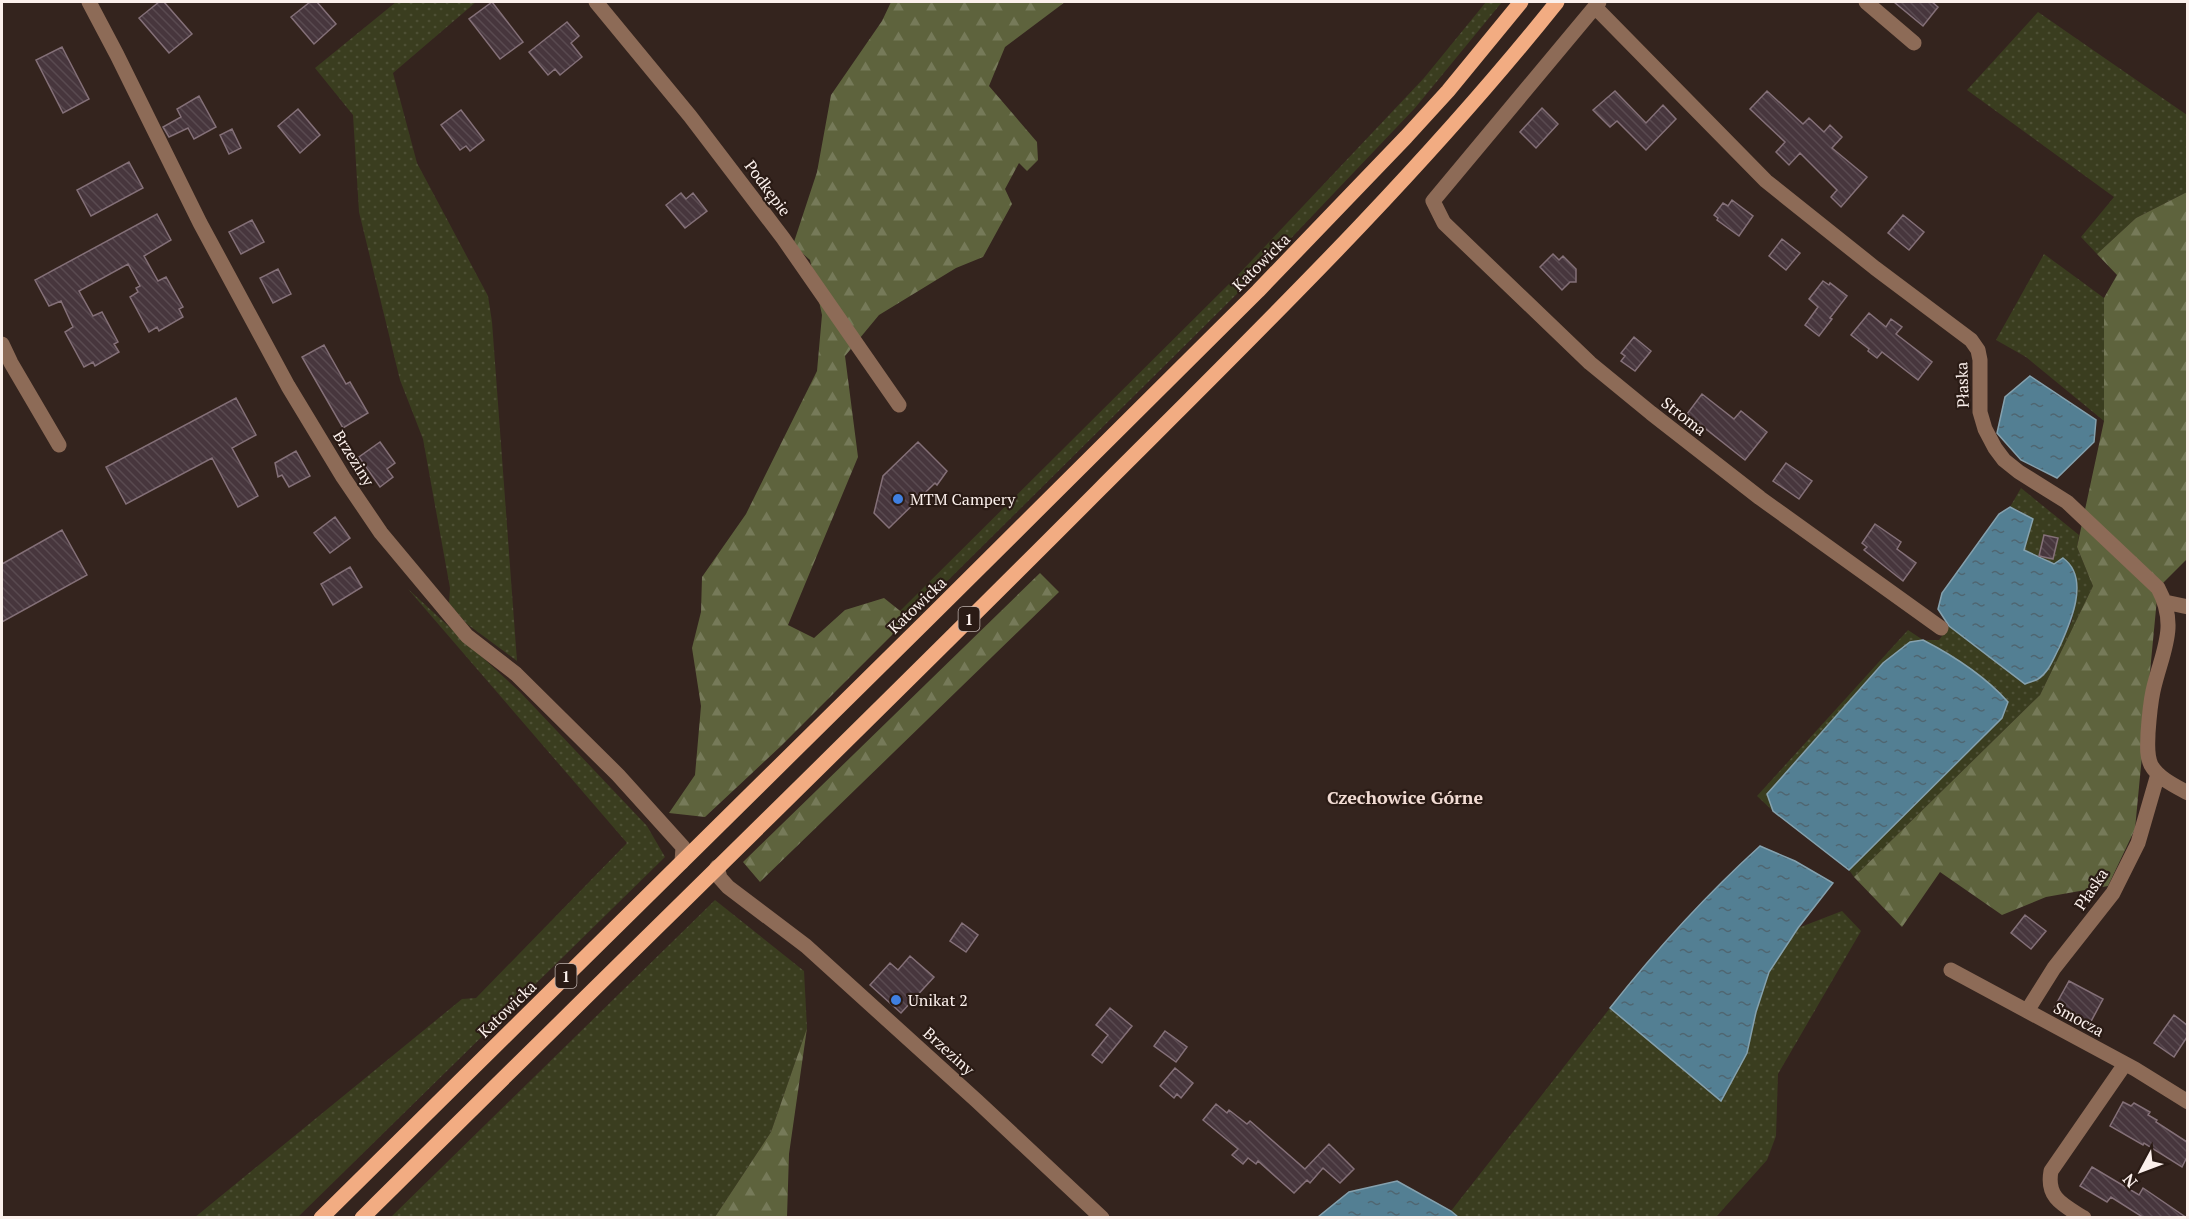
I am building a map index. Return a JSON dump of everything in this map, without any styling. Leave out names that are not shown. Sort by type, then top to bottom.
[{"type":"main road","name":"Katowicka","points":[[321,1218],[1250,299],[1354,193],[1448,91],[1521,2]]},
{"type":"main road","name":"1","points":[[362,1218],[1040,550],[1384,202],[1468,109],[1557,2]]},
{"type":"street","name":"Brzeziny","points":[[89,2],[200,223],[288,386],[343,477],[381,533],[467,636],[516,674],[618,775],[683,848],[682,862]]},
{"type":"street","name":"Podkępie","points":[[596,2],[690,116],[783,238],[899,405]]},
{"type":"street","points":[[1866,2],[1914,43]]},
{"type":"street","name":"Stroma","points":[[1597,4],[1433,201],[1444,223],[1590,363],[1760,498],[1941,628]]},
{"type":"street","name":"Płaska","points":[[1597,4],[1766,181],[1971,340],[1978,350],[1980,360],[1980,412],[1985,429],[1995,448],[2004,460],[2019,472],[2067,502],[2158,588],[2165,602]]},
{"type":"street","points":[[2,344],[59,445]]},
{"type":"street","points":[[2187,607],[2165,602],[2169,623],[2167,643],[2153,690],[2147,756],[2158,774],[2187,793]]},
{"type":"street","name":"Płaska","points":[[2027,1011],[2054,968],[2114,893],[2138,843],[2158,774]]},
{"type":"street","name":"Brzeziny","points":[[717,867],[720,878],[728,887],[806,946],[1102,1218]]},
{"type":"street","name":"Smocza","points":[[1951,970],[2125,1064],[2187,1102]]},
{"type":"street","points":[[2084,1218],[2055,1198],[2049,1181],[2051,1171],[2125,1064]]},
{"type":"green space","points":[[396,2],[476,2],[393,73],[417,163],[488,296],[492,322],[517,661],[467,624],[449,603],[450,588],[423,439],[400,380],[359,212],[353,115],[315,68]]},
{"type":"green space","points":[[891,2],[1065,2],[1005,47],[989,86],[1037,142],[1038,160],[1027,171],[1019,163],[1005,189],[1012,204],[983,257],[956,268],[879,315],[845,356],[858,457],[788,625],[814,638],[845,610],[884,598],[909,618],[781,746],[705,817],[669,813],[695,775],[701,706],[692,648],[701,612],[702,577],[746,514],[817,371],[822,315],[810,260],[793,245],[817,172],[831,95],[882,21]]},
{"type":"green space","points":[[1486,2],[1502,2],[1415,108],[1256,275],[907,621],[900,611],[1237,276],[1424,78]]},
{"type":"green space","points":[[2038,12],[2187,115],[2187,192],[2136,218],[2097,254],[2081,237],[2114,197],[1967,90]]},
{"type":"green space","points":[[2187,192],[2187,559],[2158,588],[2135,829],[2108,886],[2046,897],[2002,915],[1940,872],[1902,927],[1854,877],[2040,695],[2093,586],[2077,547],[2104,421],[2104,298],[2117,275],[2097,254],[2136,218]]},
{"type":"green space","points":[[2044,254],[2104,298],[2104,421],[2026,357],[1996,340]]},
{"type":"green space","points":[[2021,488],[2079,535],[2077,547],[2093,586],[2040,695],[1854,877],[1849,870],[2002,718],[2007,702],[1997,689],[1946,652],[1910,642],[1883,664],[1767,794],[1773,811],[1757,796],[1908,630],[1923,640],[1939,640],[1949,626],[2025,683],[2050,667],[2072,621],[2077,587],[2054,564],[2024,550],[2021,511],[2010,507]]},
{"type":"green space","points":[[1040,573],[1059,592],[760,882],[743,862]]},
{"type":"green space","points":[[408,589],[520,692],[647,826],[665,857],[298,1217],[194,1218],[462,999],[476,998],[627,843]]},
{"type":"green space","points":[[715,900],[804,971],[807,1028],[771,1132],[715,1217],[390,1218]]},
{"type":"green space","points":[[1842,911],[1861,931],[1778,1074],[1776,1136],[1767,1160],[1716,1217],[1458,1218],[1451,1211],[1610,1008],[1721,1101],[1747,1053],[1756,1012],[1769,972],[1798,928]]},
{"type":"green space","points":[[807,1028],[789,1154],[787,1217],[715,1217],[771,1132]]},
{"type":"water","points":[[2030,376],[2096,420],[2094,442],[2057,478],[2021,460],[1997,433],[2005,397]]},
{"type":"water","points":[[2010,507],[2033,519],[2024,550],[2054,564],[2063,558],[2076,577],[2076,602],[2059,648],[2045,673],[2038,679],[2025,684],[1949,626],[1938,609],[1942,593],[1999,514]]},
{"type":"water","points":[[1923,640],[1968,667],[2008,702],[2002,718],[1849,870],[1773,811],[1767,794],[1883,663],[1910,642]]},
{"type":"water","points":[[1760,846],[1795,861],[1833,883],[1798,928],[1769,972],[1756,1012],[1747,1053],[1721,1101],[1610,1008],[1682,924]]},
{"type":"water","points":[[1397,1181],[1458,1217],[1318,1217],[1349,1192]]},
{"type":"building","points":[[159,2],[164,2],[192,34],[169,53],[139,18]]},
{"type":"building","points":[[310,2],[317,2],[336,24],[314,44],[291,17]]},
{"type":"building","points":[[492,2],[523,42],[500,59],[469,19]]},
{"type":"building","points":[[1894,2],[1932,2],[1938,7],[1923,26]]},
{"type":"building","points":[[567,22],[579,36],[571,43],[582,57],[560,75],[555,69],[548,75],[529,52]]},
{"type":"building","points":[[62,47],[89,99],[63,113],[36,60]]},
{"type":"building","points":[[1615,91],[1646,123],[1663,105],[1676,119],[1646,150],[1617,121],[1610,127],[1593,110]]},
{"type":"building","points":[[1767,91],[1803,124],[1809,118],[1824,132],[1830,125],[1842,137],[1832,148],[1867,177],[1841,207],[1831,197],[1837,190],[1800,153],[1789,165],[1776,152],[1785,142],[1750,109]]},
{"type":"building","points":[[199,96],[216,127],[194,139],[188,128],[169,137],[163,127],[181,117],[177,109]]},
{"type":"building","points":[[1542,108],[1558,124],[1536,148],[1520,132]]},
{"type":"building","points":[[298,109],[320,135],[300,153],[278,126]]},
{"type":"building","points":[[461,110],[484,140],[470,151],[466,146],[460,150],[441,125]]},
{"type":"building","points":[[232,129],[241,148],[229,154],[220,135]]},
{"type":"building","points":[[129,162],[143,188],[91,216],[77,190]]},
{"type":"building","points":[[681,193],[686,199],[693,193],[707,211],[685,228],[666,205]]},
{"type":"building","points":[[1732,200],[1753,216],[1739,236],[1717,220],[1718,218],[1714,215],[1723,203],[1728,206]]},
{"type":"building","points":[[157,214],[171,240],[144,256],[158,281],[166,277],[183,307],[179,309],[183,317],[159,331],[157,327],[149,332],[130,297],[138,292],[136,288],[140,286],[128,264],[79,291],[93,316],[102,312],[118,342],[114,344],[119,352],[95,366],[93,362],[84,367],[65,332],[73,327],[61,301],[49,306],[35,280]]},
{"type":"building","points":[[1903,215],[1924,232],[1909,250],[1888,233]]},
{"type":"building","points":[[252,220],[264,242],[241,254],[229,232]]},
{"type":"building","points":[[1782,239],[1800,253],[1786,270],[1769,256]]},
{"type":"building","points":[[1553,254],[1559,260],[1563,256],[1576,269],[1576,282],[1570,282],[1562,290],[1540,267]]},
{"type":"building","points":[[278,269],[291,294],[273,303],[260,278]]},
{"type":"building","points":[[1823,281],[1829,285],[1830,283],[1847,296],[1819,336],[1805,325],[1818,307],[1809,299]]},
{"type":"building","points":[[1869,313],[1886,327],[1891,319],[1902,327],[1896,334],[1932,362],[1918,380],[1882,352],[1877,358],[1851,335]]},
{"type":"building","points":[[1634,337],[1651,351],[1635,371],[1621,361],[1625,356],[1621,353]]},
{"type":"building","points":[[324,345],[346,384],[350,382],[368,413],[343,428],[302,357]]},
{"type":"building","points":[[1702,394],[1734,419],[1741,411],[1767,432],[1745,460],[1687,414]]},
{"type":"building","points":[[236,398],[256,435],[232,448],[258,496],[238,507],[212,458],[126,504],[106,467]]},
{"type":"building","points":[[380,442],[395,463],[387,469],[393,477],[380,487],[359,457]]},
{"type":"building","name":"MTM Campery","points":[[918,442],[947,471],[937,485],[935,483],[889,528],[874,513],[883,476]]},
{"type":"building","points":[[296,451],[310,476],[289,487],[282,475],[278,477],[275,463]]},
{"type":"building","points":[[1786,463],[1812,481],[1799,499],[1773,481]]},
{"type":"building","points":[[335,517],[350,538],[330,553],[314,533]]},
{"type":"building","points":[[1875,524],[1901,542],[1897,549],[1916,563],[1903,581],[1864,550],[1867,547],[1862,543]]},
{"type":"building","points":[[62,530],[87,575],[2,622],[2,564]]},
{"type":"building","points":[[2044,535],[2058,538],[2053,559],[2039,556]]},
{"type":"building","points":[[350,567],[362,587],[333,605],[321,584]]},
{"type":"building","points":[[2025,915],[2046,931],[2031,949],[2011,933]]},
{"type":"building","points":[[962,923],[978,935],[966,952],[950,941]]},
{"type":"building","points":[[910,956],[934,977],[901,1013],[870,985],[890,963],[898,970]]},
{"type":"building","points":[[2069,981],[2103,999],[2088,1027],[2054,1008]]},
{"type":"building","points":[[1110,1008],[1132,1026],[1102,1063],[1092,1055],[1108,1035],[1096,1025]]},
{"type":"building","points":[[2174,1015],[2187,1025],[2187,1037],[2174,1057],[2154,1043]]},
{"type":"building","points":[[1165,1031],[1187,1047],[1176,1062],[1154,1046]]},
{"type":"building","points":[[1175,1068],[1193,1083],[1181,1098],[1177,1094],[1174,1098],[1160,1086]]},
{"type":"building","points":[[2123,1102],[2131,1106],[2134,1103],[2150,1112],[2148,1115],[2157,1120],[2156,1122],[2187,1142],[2187,1157],[2182,1167],[2144,1143],[2143,1145],[2110,1126]]},
{"type":"building","points":[[1216,1104],[1227,1113],[1229,1110],[1247,1124],[1250,1121],[1305,1169],[1329,1144],[1354,1169],[1340,1183],[1323,1168],[1310,1183],[1307,1180],[1294,1193],[1258,1161],[1256,1164],[1248,1158],[1243,1164],[1232,1155],[1238,1149],[1203,1120]]},
{"type":"building","points":[[2092,1167],[2139,1195],[2143,1188],[2187,1218],[2144,1218],[2111,1197],[2107,1202],[2080,1186]]},
{"type":"place","name":"MTM Campery","points":[[898,499]]},
{"type":"place","name":"Unikat 2","points":[[896,1000]]},
{"type":"district","name":"Czechowice Górne","points":[[1405,797]]}]
